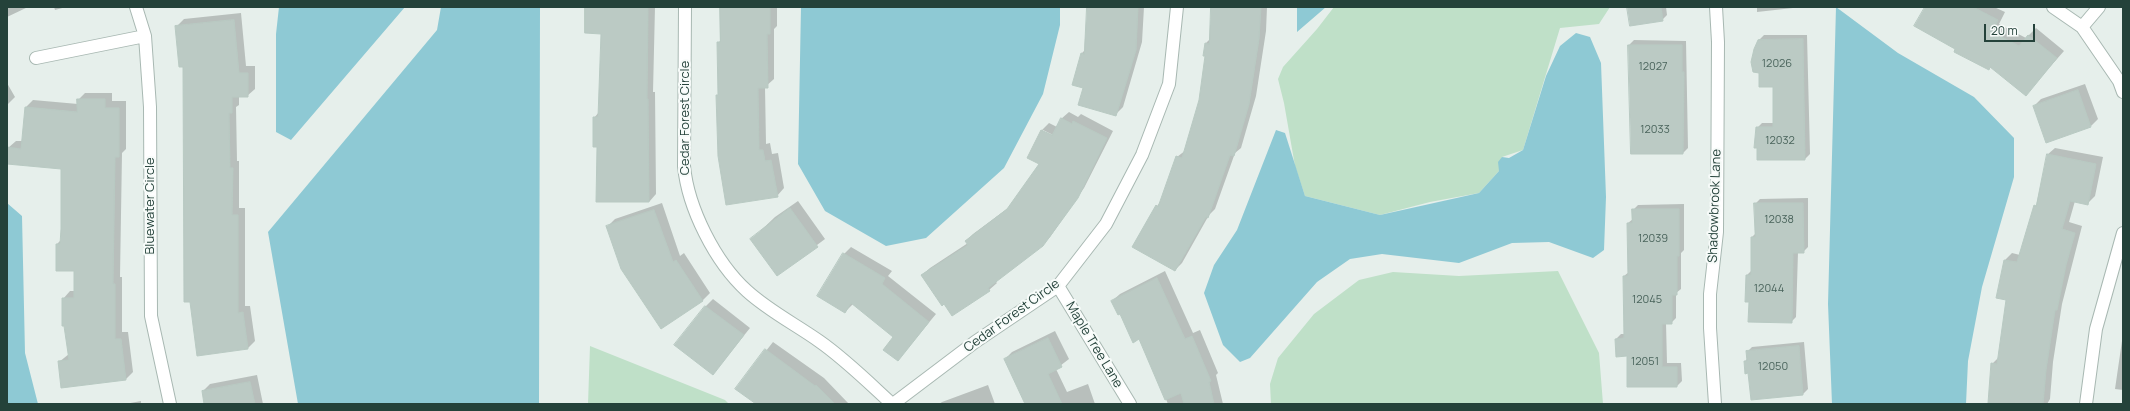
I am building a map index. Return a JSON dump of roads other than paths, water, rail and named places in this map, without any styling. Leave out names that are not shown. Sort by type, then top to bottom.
[{"type":"street","name":"Bluewater Circle","points":[[136,7],[145,36],[150,107],[151,316],[170,404]]},
{"type":"street","name":"Cedar Forest Circle","points":[[685,7],[684,166],[686,184],[697,215],[718,256],[746,290],[784,319],[819,341],[893,404],[974,342],[1058,286],[1106,224],[1142,155],[1170,84],[1177,7]]},
{"type":"street","name":"Shadowbrook Lane","points":[[1715,404],[1710,328],[1710,294],[1717,232],[1718,42],[1716,7]]},
{"type":"street","points":[[2053,7],[2082,27],[2119,81],[2123,92]]},
{"type":"street","points":[[2082,27],[2099,7]]},
{"type":"street","points":[[36,58],[145,36]]},
{"type":"street","points":[[2086,404],[2096,329],[2123,233]]},
{"type":"street","name":"Maple Tree Lane","points":[[1058,286],[1130,404]]},
{"type":"water","points":[[279,7],[405,7],[291,140],[276,132],[276,34]]},
{"type":"water","points":[[441,7],[540,7],[539,404],[298,404],[268,232],[437,30]]},
{"type":"water","points":[[801,7],[1060,7],[1060,25],[1043,94],[1004,168],[926,238],[886,246],[825,211],[798,164]]},
{"type":"water","points":[[1297,7],[1326,7],[1297,32]]},
{"type":"water","points":[[1836,7],[1898,53],[1974,97],[2014,138],[2014,177],[1982,287],[1968,361],[1966,404],[1832,404],[1828,304]]},
{"type":"water","points":[[1576,33],[1590,37],[1601,63],[1606,197],[1604,250],[1593,258],[1549,242],[1512,243],[1459,263],[1382,254],[1350,259],[1317,282],[1250,358],[1240,362],[1223,345],[1204,293],[1214,265],[1237,230],[1276,130],[1285,133],[1305,196],[1380,215],[1479,193],[1499,171],[1498,162],[1502,157],[1509,158],[1523,150],[1546,76],[1560,46]]},
{"type":"water","points":[[7,203],[22,216],[25,353],[38,404],[7,404]]}]
